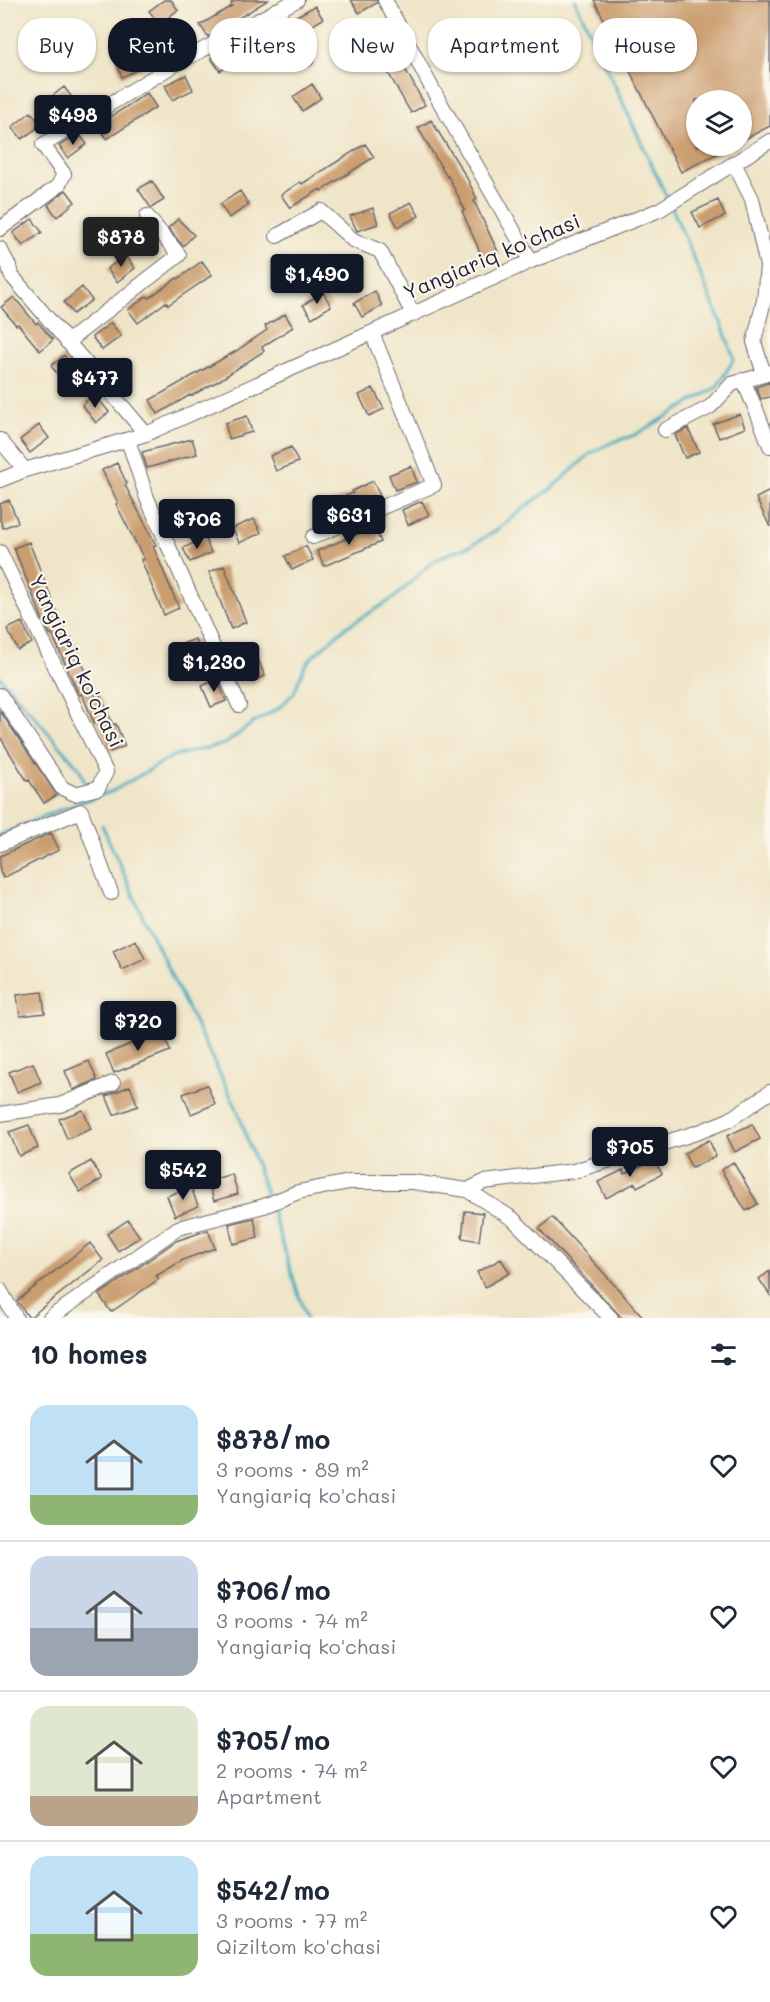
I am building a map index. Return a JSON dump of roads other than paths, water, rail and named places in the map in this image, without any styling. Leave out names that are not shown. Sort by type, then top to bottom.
[{"type":"street","points":[[0,229],[58,186],[64,174],[43,145],[172,66],[297,0]]},
{"type":"street","points":[[386,0],[433,90],[531,261]]},
{"type":"street","points":[[276,10],[281,18]]},
{"type":"street","name":"Yangiariq ko'chasi","points":[[0,480],[25,470],[146,434],[531,261],[659,210],[770,141]]},
{"type":"street","points":[[665,430],[710,407],[732,384],[767,373],[754,342],[764,300],[767,266],[752,199],[734,163]]},
{"type":"street","points":[[277,236],[321,211],[353,240],[380,250],[413,314]]},
{"type":"street","points":[[67,342],[179,255],[147,216]]},
{"type":"street","points":[[0,249],[11,275],[146,434]]},
{"type":"street","points":[[313,537],[434,485],[372,333]]},
{"type":"street","points":[[742,380],[758,412],[770,446]]},
{"type":"street","points":[[0,440],[25,470]]},
{"type":"street","points":[[128,440],[147,498],[239,705]]},
{"type":"street","name":"Yangiariq ko'chasi","points":[[0,552],[106,772],[98,788],[75,794],[62,788],[0,695]]},
{"type":"street","points":[[0,844],[81,811],[111,893]]},
{"type":"street","points":[[0,1114],[60,1105],[113,1083]]},
{"type":"street","points":[[467,1190],[484,1182],[574,1171],[699,1132],[729,1120],[770,1092]]},
{"type":"street","points":[[50,1318],[178,1228],[270,1204],[298,1192],[349,1182],[413,1182],[467,1190],[513,1219],[611,1318]]},
{"type":"street","points":[[0,1290],[16,1318]]},
{"type":"waterway","points":[[575,0],[668,200]]},
{"type":"waterway","points":[[0,835],[113,791],[173,756],[225,744],[253,723],[279,708],[294,693],[304,668],[313,656],[346,627],[394,598],[431,563],[470,546],[494,532],[551,489],[591,453],[613,442],[635,435],[717,387],[734,359],[723,327],[672,208]]},
{"type":"waterway","points":[[0,677],[79,768],[86,785]]},
{"type":"waterway","points":[[102,825],[148,928],[237,1109],[268,1199]]},
{"type":"waterway","points":[[271,1208],[306,1318]]}]
